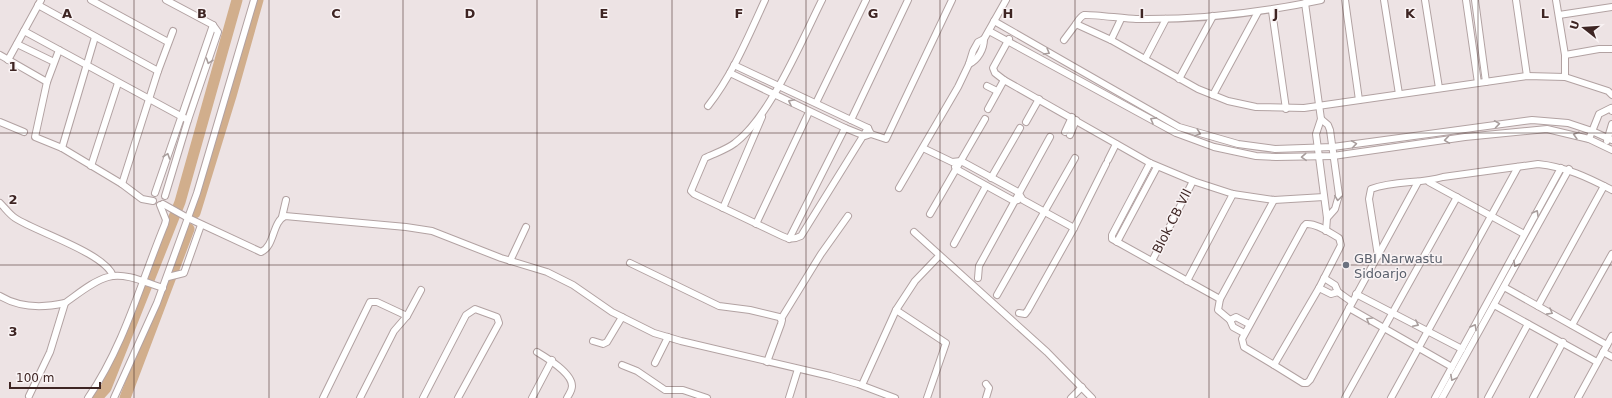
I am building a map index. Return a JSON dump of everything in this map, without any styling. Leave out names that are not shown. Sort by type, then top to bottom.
[{"type":"street","points":[[91,0],[168,42]]},
{"type":"street","points":[[161,205],[165,200],[188,120],[218,36],[217,30],[213,25],[166,0]]},
{"type":"street","points":[[114,398],[160,287],[171,276],[185,217],[197,193],[254,0]]},
{"type":"street","points":[[708,106],[723,87],[766,0]]},
{"type":"street","points":[[822,0],[779,85],[766,107],[751,127],[735,143],[705,158],[691,188],[692,193],[756,224],[789,239],[793,239],[801,236],[868,133]]},
{"type":"street","points":[[816,103],[866,0]]},
{"type":"street","points":[[851,120],[908,0]]},
{"type":"street","points":[[730,73],[845,128],[868,133],[884,139],[889,136],[952,0]]},
{"type":"street","points":[[899,188],[923,148],[969,64],[976,61],[984,45],[984,39],[1006,0]]},
{"type":"street","points":[[1064,40],[1081,17],[1087,15],[1120,19],[1166,19],[1213,16],[1272,11],[1321,0]]},
{"type":"street","points":[[1345,0],[1359,100]]},
{"type":"street","points":[[1384,0],[1399,94]]},
{"type":"street","points":[[1425,0],[1439,88]]},
{"type":"street","points":[[1466,0],[1478,83]]},
{"type":"street","points":[[1475,0],[1486,82]]},
{"type":"street","points":[[1516,0],[1527,76]]},
{"type":"street","points":[[1556,0],[1565,55],[1565,77]]},
{"type":"street","points":[[8,60],[40,2],[94,37],[158,71]]},
{"type":"street","points":[[1305,4],[1320,106],[1321,119],[1316,134],[1327,218],[1326,231]]},
{"type":"street","points":[[1559,15],[1612,7]]},
{"type":"street","points":[[1272,11],[1286,109]]},
{"type":"street","points":[[1213,95],[1258,12]]},
{"type":"street","points":[[1179,79],[1213,16]]},
{"type":"street","points":[[1111,40],[1120,19]]},
{"type":"street","points":[[1145,59],[1166,19]]},
{"type":"street","points":[[994,21],[1198,142],[1256,156],[1333,156],[1465,137],[1547,129],[1589,139],[1612,150]]},
{"type":"street","points":[[1076,24],[1111,40],[1179,79],[1213,95],[1256,107],[1286,109],[1320,106],[1527,76],[1565,77],[1608,91],[1612,95]]},
{"type":"street","points":[[153,201],[152,197],[155,193],[213,25]]},
{"type":"street","points":[[24,31],[188,120]]},
{"type":"street","points":[[122,184],[158,71],[173,31]]},
{"type":"street","points":[[989,31],[1177,130],[1238,144],[1275,149],[1332,147],[1532,120],[1568,123],[1610,139]]},
{"type":"street","points":[[1013,32],[993,68],[995,73],[1004,80],[1074,118],[1157,167],[1193,182],[1233,194],[1274,200],[1324,197]]},
{"type":"street","points":[[62,148],[87,66],[94,37]]},
{"type":"street","points":[[17,44],[54,62]]},
{"type":"street","points":[[1565,55],[1599,49],[1612,50]]},
{"type":"street","points":[[58,50],[47,82],[35,137],[62,148],[122,184],[142,199],[153,201],[156,205],[161,205],[173,210],[201,225],[261,252],[267,246],[282,217],[286,200]]},
{"type":"street","points":[[0,55],[47,82]]},
{"type":"street","points":[[734,65],[851,120],[868,133]]},
{"type":"street","points":[[988,109],[1004,80]]},
{"type":"street","points":[[91,166],[118,83]]},
{"type":"street","points":[[987,86],[997,91]]},
{"type":"street","points":[[1026,122],[1039,99]]},
{"type":"street","points":[[723,208],[766,107]]},
{"type":"street","points":[[1589,139],[1599,114],[1612,107]]},
{"type":"street","points":[[756,224],[809,112]]},
{"type":"street","points":[[830,121],[834,112]]},
{"type":"street","points":[[1068,133],[1074,118]]},
{"type":"street","points":[[930,214],[985,119]]},
{"type":"street","points":[[1321,119],[1328,125],[1339,195],[1335,209],[1327,218]]},
{"type":"street","points":[[0,122],[24,132]]},
{"type":"street","points":[[1605,146],[1610,139],[1612,124]]},
{"type":"street","points":[[789,239],[845,128]]},
{"type":"street","points":[[991,178],[1020,128]]},
{"type":"street","points":[[1463,129],[1465,137]]},
{"type":"street","points":[[978,278],[979,266],[1018,192],[1050,137]]},
{"type":"street","points":[[1019,313],[1025,314],[1028,310],[1074,228],[1116,144]]},
{"type":"street","points":[[923,148],[952,162],[961,161],[1018,192],[1023,200],[1074,228]]},
{"type":"street","points":[[997,295],[1075,158]]},
{"type":"street","points":[[952,162],[956,169],[1014,201],[1023,200]]},
{"type":"street","points":[[1150,163],[1112,235],[1112,239],[1220,299]]},
{"type":"street","points":[[1378,256],[1369,192],[1371,189],[1389,184],[1429,182],[1443,177],[1538,164],[1569,169],[1612,190]]},
{"type":"street","points":[[1117,242],[1157,167]]},
{"type":"street","points":[[1391,398],[1518,167]]},
{"type":"street","points":[[1435,398],[1452,366],[1459,361],[1462,350],[1561,168]]},
{"type":"street","points":[[1442,398],[1459,361],[1494,305],[1569,169]]},
{"type":"street","name":"Blok CB VII","points":[[1152,261],[1193,182]]},
{"type":"street","points":[[1274,365],[1324,278],[1341,245],[1339,238],[1326,231],[1312,224],[1306,224],[1304,226],[1249,324],[1242,340],[1244,347],[1303,383],[1307,383],[1418,182]]},
{"type":"street","points":[[1429,182],[1524,234]]},
{"type":"street","points":[[954,244],[986,186]]},
{"type":"street","points":[[1538,306],[1604,186]]},
{"type":"street","points":[[155,193],[160,192],[165,196]]},
{"type":"street","points":[[1187,281],[1233,194]]},
{"type":"street","points":[[1345,398],[1456,197]]},
{"type":"street","points":[[1244,334],[1233,327],[1230,320],[1218,310],[1220,299],[1274,200]]},
{"type":"street","points":[[0,203],[15,218],[41,232],[62,239],[108,267],[113,276]]},
{"type":"street","points":[[88,398],[97,384],[145,282],[166,222],[161,205]]},
{"type":"street","points":[[282,217],[289,216],[422,229],[556,276],[573,285],[636,325],[668,337],[862,385],[895,398]]},
{"type":"street","points":[[766,362],[781,319],[820,254],[848,216]]},
{"type":"street","points":[[171,276],[182,275],[186,268],[201,225]]},
{"type":"street","points":[[510,261],[526,227]]},
{"type":"street","points":[[914,232],[1047,352],[1092,398]]},
{"type":"street","points":[[1572,325],[1612,254]]},
{"type":"street","points":[[862,385],[896,310],[916,280],[939,256]]},
{"type":"street","points":[[630,263],[719,306],[750,310],[781,319]]},
{"type":"street","points":[[0,296],[21,306],[65,303],[103,279],[113,276],[145,282],[160,287]]},
{"type":"street","points":[[1324,278],[1335,285],[1338,288],[1338,292],[1352,302]]},
{"type":"street","points":[[1504,287],[1607,345]]},
{"type":"street","points":[[1318,288],[1331,294],[1338,292]]},
{"type":"street","points":[[360,398],[394,331],[407,316],[421,290]]},
{"type":"street","points":[[1356,294],[1428,330],[1462,350]]},
{"type":"street","points":[[322,398],[370,302],[376,302],[407,316]]},
{"type":"street","points":[[29,396],[46,362],[65,303]]},
{"type":"street","points":[[1494,305],[1597,362]]},
{"type":"street","points":[[1349,308],[1452,366]]},
{"type":"street","points":[[423,398],[466,315],[475,309],[497,317],[499,323],[458,398]]},
{"type":"street","points":[[896,310],[946,344],[927,398]]},
{"type":"street","points":[[593,341],[605,343],[622,317]]},
{"type":"street","points":[[1230,320],[1238,318],[1249,324]]},
{"type":"street","points":[[1488,398],[1528,324]]},
{"type":"street","points":[[1578,398],[1612,336]]},
{"type":"street","points":[[655,363],[668,337]]},
{"type":"street","points":[[1533,398],[1563,342]]},
{"type":"street","points":[[537,352],[552,360],[571,382],[572,388],[567,398]]},
{"type":"street","points":[[1603,352],[1612,358]]},
{"type":"street","points":[[532,398],[552,360]]},
{"type":"street","points":[[622,365],[637,371],[665,390],[683,390],[707,398]]},
{"type":"street","points":[[789,398],[798,369]]},
{"type":"street","points":[[986,384],[989,388],[986,398]]},
{"type":"street","points":[[1072,397],[1082,387]]},
{"type":"waterway","points":[[97,398],[106,388],[180,202],[237,0]]},
{"type":"waterway","points":[[195,213],[231,96],[258,0]]},
{"type":"waterway","points":[[125,398],[189,229]]},
{"type":"place","name":"GBI Narwastu Sidoarjo","points":[[1346,265]]}]
